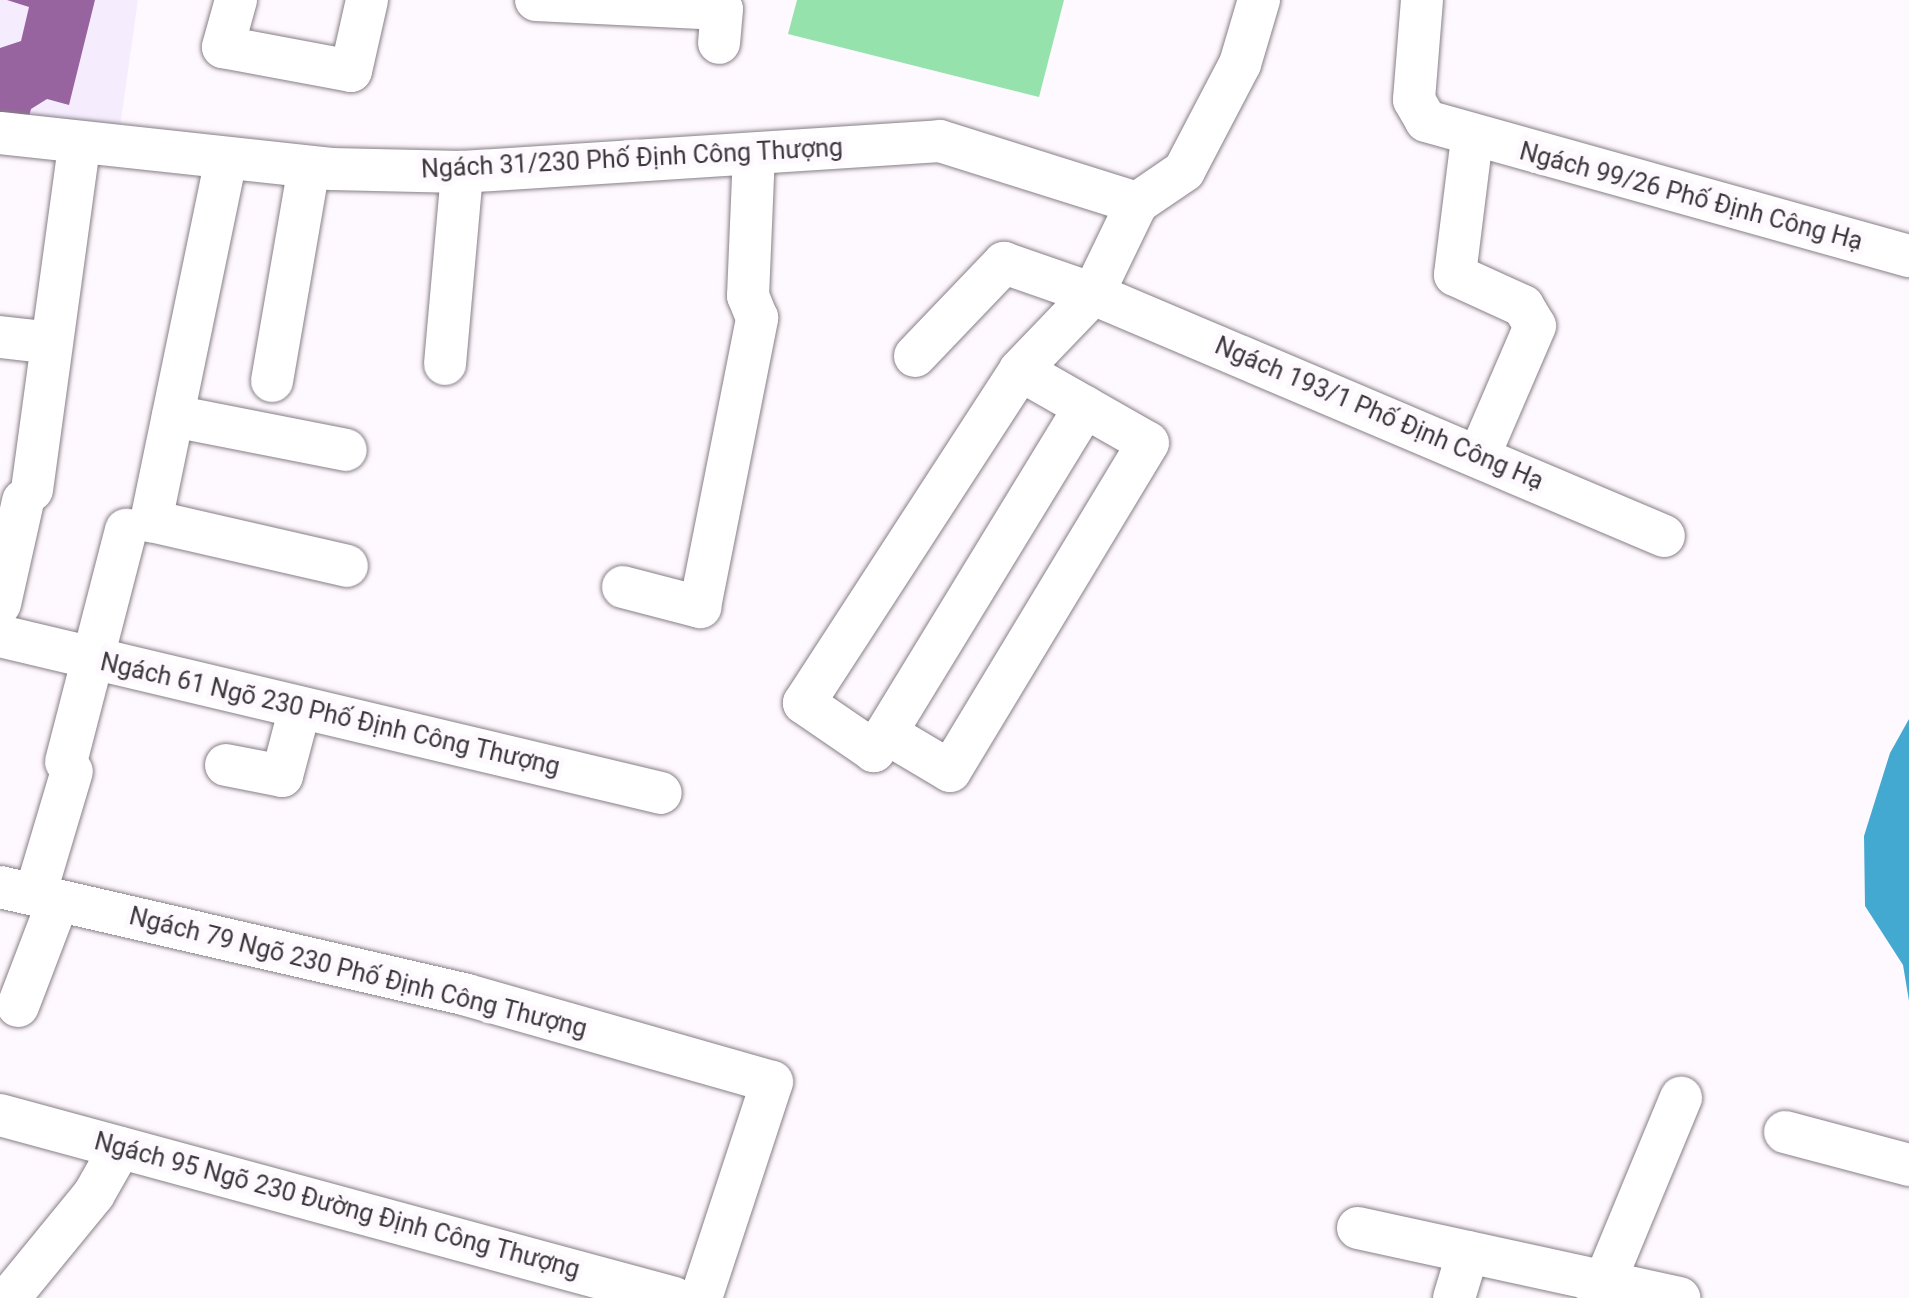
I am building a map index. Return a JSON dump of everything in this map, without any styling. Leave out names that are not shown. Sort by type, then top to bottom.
[{"type":"street","points":[[236,0],[223,47],[351,70],[367,0]]},
{"type":"street","points":[[536,0],[722,9],[719,43]]},
{"type":"street","points":[[1085,407],[874,752],[804,704],[1020,370],[1083,308],[1138,202],[1184,171],[1240,64],[1259,0]]},
{"type":"street","name":"Ngách 99/26 Phố Định Công Hạ","points":[[1422,0],[1415,106],[1426,121],[1472,138],[1909,256]]},
{"type":"street","name":"Ngách 31/230 Phố Định Công Thượng","points":[[0,134],[309,167],[462,172],[940,142],[1138,202]]},
{"type":"street","points":[[1472,138],[1455,274],[1523,306],[1535,326],[1479,456]]},
{"type":"street","points":[[0,604],[27,496],[79,144]]},
{"type":"street","points":[[623,588],[700,607],[758,318],[748,296],[754,154]]},
{"type":"street","points":[[226,159],[151,520],[347,566]]},
{"type":"street","points":[[272,382],[309,167]]},
{"type":"street","points":[[445,364],[462,172]]},
{"type":"street","name":"Ngách 193/1 Phố Định Công Hạ","points":[[916,356],[1004,264],[1083,308],[1479,456],[1664,536]]},
{"type":"street","points":[[0,336],[52,342]]},
{"type":"street","points":[[886,733],[950,771],[1148,443],[1020,370]]},
{"type":"street","points":[[173,416],[346,450]]},
{"type":"street","points":[[18,1006],[31,894],[69,766],[126,530]]},
{"type":"street","name":"Ngách 61 Ngõ 230 Phố Định Công Thượng","points":[[0,636],[660,794]]},
{"type":"street","points":[[226,765],[282,776],[300,708]]},
{"type":"street","name":"Ngách 79 Ngõ 230 Phố Định Công Thượng","points":[[31,894],[466,995],[772,1082],[701,1298]]},
{"type":"street","points":[[1601,1290],[1681,1098]]},
{"type":"street","name":"Ngách 95 Ngõ 230 Đường Định Công Thượng","points":[[0,1114],[674,1298]]},
{"type":"street","points":[[1785,1132],[1909,1165]]},
{"type":"street","points":[[9,1298],[94,1194],[120,1148]]},
{"type":"street","points":[[1358,1228],[1468,1252],[1524,1282],[1679,1298]]},
{"type":"street","points":[[1454,1298],[1468,1252]]},
{"type":"shaded area","points":[[0,0],[138,0],[118,141],[0,131]]},
{"type":"green space","points":[[797,0],[1064,0],[1039,97],[788,34]]},
{"type":"water","points":[[1909,719],[1909,1001],[1903,965],[1865,906],[1864,836],[1890,753]]},
{"type":"building","points":[[7,0],[95,0],[69,105],[47,99],[31,109],[25,131],[0,125],[0,48],[21,41],[29,7]]}]
